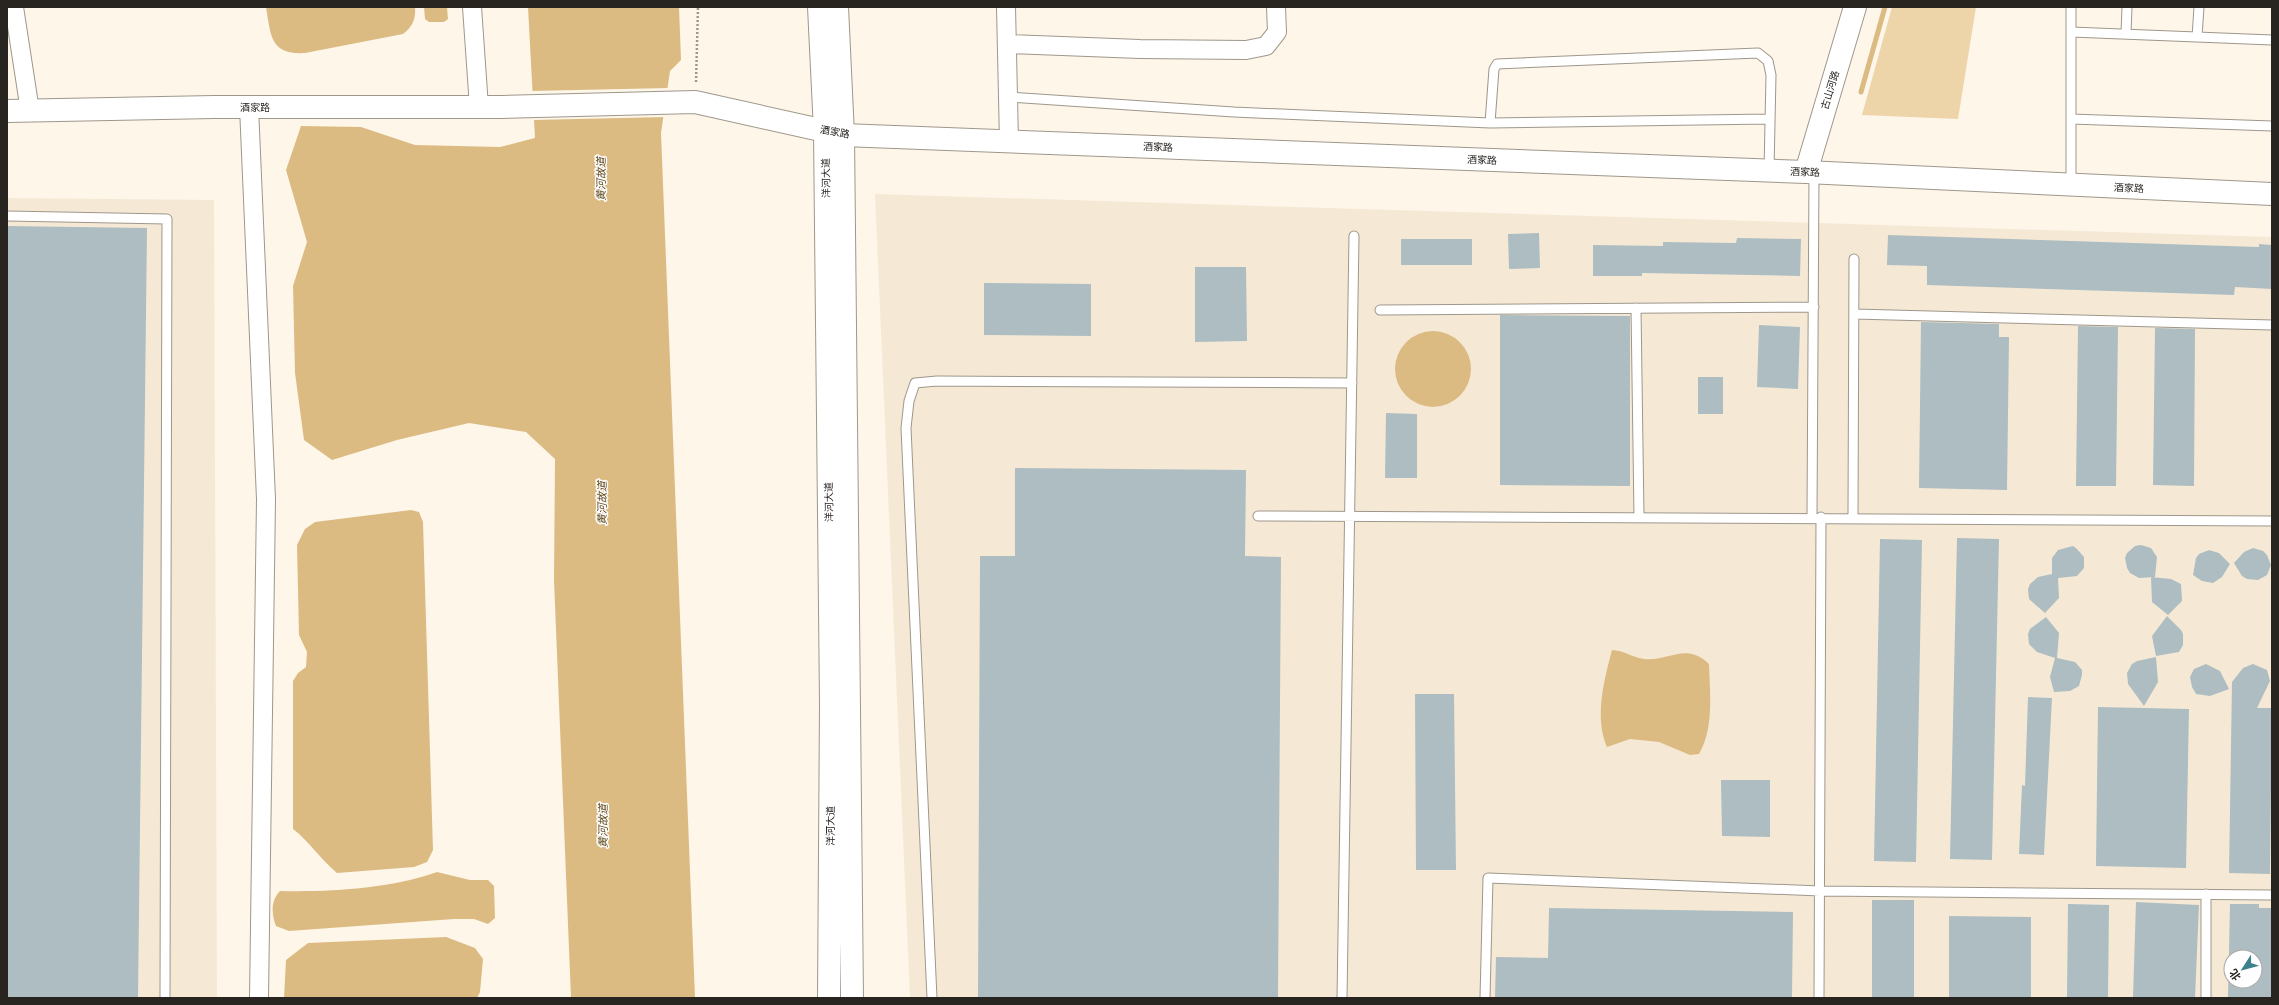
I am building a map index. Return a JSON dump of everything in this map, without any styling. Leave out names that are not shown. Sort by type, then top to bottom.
[{"type":"street","points":[[14,7],[30,111]]},
{"type":"street","points":[[472,7],[479,107]]},
{"type":"street","name":"洋河大道","points":[[819,7],[834,133],[852,998]]},
{"type":"street","name":"洋河大道","points":[[829,998],[834,133],[837,7]]},
{"type":"street","points":[[1006,7],[1009,142]]},
{"type":"street","points":[[1007,44],[1140,49],[1246,50],[1266,46],[1277,32],[1276,7]]},
{"type":"street","name":"古山河路","points":[[1810,172],[1855,7]]},
{"type":"street","name":"酒家路","points":[[7,111],[249,107],[502,107],[695,102],[834,133],[1009,142],[1810,172],[2272,194]]},
{"type":"street","points":[[249,107],[266,499],[259,998]]},
{"type":"lane","points":[[2071,7],[2071,185]]},
{"type":"lane","points":[[2126,34],[2127,7]]},
{"type":"lane","points":[[2197,37],[2199,7]]},
{"type":"lane","points":[[2071,32],[2272,40]]},
{"type":"lane","points":[[1490,123],[1494,69],[1497,64],[1758,53],[1768,61],[1771,75],[1769,171]]},
{"type":"lane","points":[[1008,97],[1234,112],[1490,123],[1770,119]]},
{"type":"lane","points":[[2071,119],[2272,126]]},
{"type":"lane","points":[[1810,172],[1814,307],[1820,891],[1819,998]]},
{"type":"lane","points":[[7,216],[167,219],[165,998]]},
{"type":"lane","points":[[1342,998],[1354,236]]},
{"type":"lane","points":[[1853,517],[1854,259]]},
{"type":"lane","points":[[1380,310],[1814,307]]},
{"type":"lane","points":[[1636,308],[1639,517]]},
{"type":"lane","points":[[1854,314],[2272,325]]},
{"type":"lane","points":[[932,998],[906,428],[909,401],[915,383],[937,381],[1352,383]]},
{"type":"lane","points":[[1258,516],[1853,517],[2272,521]]},
{"type":"lane","points":[[1485,998],[1488,878],[1820,891],[2272,895]]},
{"type":"lane","points":[[2206,894],[2206,998]]},
{"type":"path","points":[[695,102],[698,7]]},
{"type":"shaded area","points":[[1892,7],[1976,7],[1958,119],[1862,115]]},
{"type":"shaded area","points":[[875,194],[2272,237],[2272,998],[910,998]]},
{"type":"shaded area","points":[[7,198],[214,200],[217,998],[7,998]]},
{"type":"water","points":[[266,7],[415,7],[415,11],[414,19],[411,25],[403,34],[305,53],[293,53],[285,51],[274,42],[269,27]]},
{"type":"water","points":[[424,7],[447,7],[448,19],[444,22],[429,22],[425,19]]},
{"type":"water","name":"黄河故道","points":[[528,7],[679,7],[681,60],[670,71],[661,133],[695,998],[571,998],[554,580],[555,459],[526,432],[469,423],[397,440],[332,460],[304,440],[295,373],[293,286],[307,242],[286,170],[301,126],[361,127],[415,145],[500,147],[535,138]]},
{"type":"water","points":[[1425,331],[1441,331],[1454,337],[1465,348],[1471,361],[1469,384],[1454,401],[1441,407],[1425,407],[1412,401],[1397,384],[1395,377],[1395,361],[1401,348],[1418,333]]},
{"type":"water","points":[[411,510],[419,512],[423,522],[433,850],[427,862],[414,867],[337,873],[305,839],[293,829],[293,681],[298,673],[306,667],[307,652],[299,635],[297,545],[305,529],[315,522]]},
{"type":"water","points":[[1612,650],[1623,652],[1639,658],[1649,659],[1658,659],[1683,653],[1691,654],[1700,657],[1709,664],[1709,722],[1704,744],[1699,754],[1690,755],[1659,742],[1630,739],[1607,747],[1601,724],[1601,711],[1603,686]]},
{"type":"water","points":[[437,872],[470,880],[488,880],[494,886],[495,918],[488,924],[474,919],[454,919],[289,931],[276,926],[274,921],[273,903],[280,891],[339,890],[379,886],[418,878]]},
{"type":"water","points":[[446,937],[475,948],[483,959],[480,992],[477,998],[284,998],[286,960],[308,943]]},
{"type":"pier","points":[[669,88],[666,117],[532,120],[531,91]]},
{"type":"building","points":[[7,226],[147,228],[138,998],[7,998]]},
{"type":"building","points":[[1539,233],[1540,268],[1509,269],[1508,234]]},
{"type":"building","points":[[1888,235],[2259,247],[2259,244],[2272,245],[2272,289],[2235,287],[2234,295],[1927,285],[1927,266],[1887,265]]},
{"type":"building","points":[[1737,238],[1801,239],[1800,276],[1642,273],[1642,276],[1593,276],[1593,245],[1663,246],[1663,242],[1736,243]]},
{"type":"building","points":[[1401,239],[1472,239],[1472,265],[1401,265]]},
{"type":"building","points":[[1195,267],[1246,267],[1247,341],[1195,342]]},
{"type":"building","points":[[984,283],[1091,284],[1091,336],[984,335]]},
{"type":"building","points":[[1500,315],[1630,316],[1630,486],[1500,485]]},
{"type":"building","points":[[1921,322],[1999,324],[1999,337],[2009,337],[2007,490],[1919,488]]},
{"type":"building","points":[[1759,325],[1800,327],[1798,389],[1757,387]]},
{"type":"building","points":[[2078,326],[2118,327],[2116,486],[2076,486]]},
{"type":"building","points":[[2155,328],[2195,329],[2194,486],[2153,485]]},
{"type":"building","points":[[1698,377],[1723,377],[1723,414],[1698,414]]},
{"type":"building","points":[[1386,413],[1417,414],[1417,478],[1385,478]]},
{"type":"building","points":[[1015,468],[1246,470],[1245,556],[1281,557],[1278,998],[978,998],[980,556],[1015,556]]},
{"type":"building","points":[[1957,538],[1999,539],[1992,860],[1950,859]]},
{"type":"building","points":[[1880,539],[1922,540],[1916,862],[1874,861]]},
{"type":"building","points":[[2141,545],[2151,548],[2157,557],[2155,577],[2139,578],[2130,573],[2127,568],[2125,558],[2127,553],[2135,546]]},
{"type":"building","points":[[2073,546],[2084,557],[2084,568],[2077,576],[2058,578],[2059,598],[2045,613],[2029,599],[2028,589],[2030,584],[2038,577],[2052,574],[2052,558],[2058,550]]},
{"type":"building","points":[[2253,548],[2263,551],[2267,555],[2271,565],[2267,575],[2258,580],[2247,579],[2242,576],[2234,563],[2244,552]]},
{"type":"building","points":[[2209,550],[2219,553],[2230,564],[2222,577],[2213,583],[2202,581],[2193,575],[2196,558],[2199,554]]},
{"type":"building","points":[[2151,577],[2171,579],[2181,584],[2182,601],[2168,615],[2152,602]]},
{"type":"building","points":[[2167,616],[2181,630],[2183,634],[2183,645],[2179,652],[2156,656],[2152,636]]},
{"type":"building","points":[[2046,617],[2059,633],[2057,658],[2075,662],[2082,670],[2079,686],[2070,691],[2054,692],[2050,677],[2055,658],[2037,652],[2029,644],[2028,634],[2030,629]]},
{"type":"building","points":[[2156,657],[2158,682],[2144,706],[2128,684],[2127,673],[2132,664],[2137,661]]},
{"type":"building","points":[[2206,664],[2220,671],[2229,689],[2210,696],[2196,694],[2192,687],[2190,677],[2194,669]]},
{"type":"building","points":[[2253,664],[2267,670],[2270,681],[2257,708],[2272,708],[2270,874],[2229,873],[2232,682],[2243,668]]},
{"type":"building","points":[[1415,694],[1454,694],[1456,870],[1416,870]]},
{"type":"building","points":[[2028,697],[2052,698],[2044,855],[2019,854],[2022,785],[2025,786]]},
{"type":"building","points":[[2098,707],[2189,709],[2186,868],[2096,866]]},
{"type":"building","points":[[1721,780],[1770,780],[1770,837],[1722,836]]},
{"type":"building","points":[[1872,900],[1914,900],[1914,998],[1872,998]]},
{"type":"building","points":[[2136,902],[2199,905],[2195,998],[2133,998]]},
{"type":"building","points":[[2068,904],[2109,905],[2108,998],[2067,998]]},
{"type":"building","points":[[2230,904],[2259,904],[2259,908],[2272,908],[2272,998],[2228,998],[2228,989],[2263,989],[2263,949],[2229,949]]},
{"type":"building","points":[[1549,908],[1793,912],[1792,998],[1495,998],[1496,957],[1548,958]]},
{"type":"building","points":[[1949,916],[2031,917],[2031,998],[1949,998]]},
{"type":"waterway","points":[[1861,92],[1885,7]]}]
